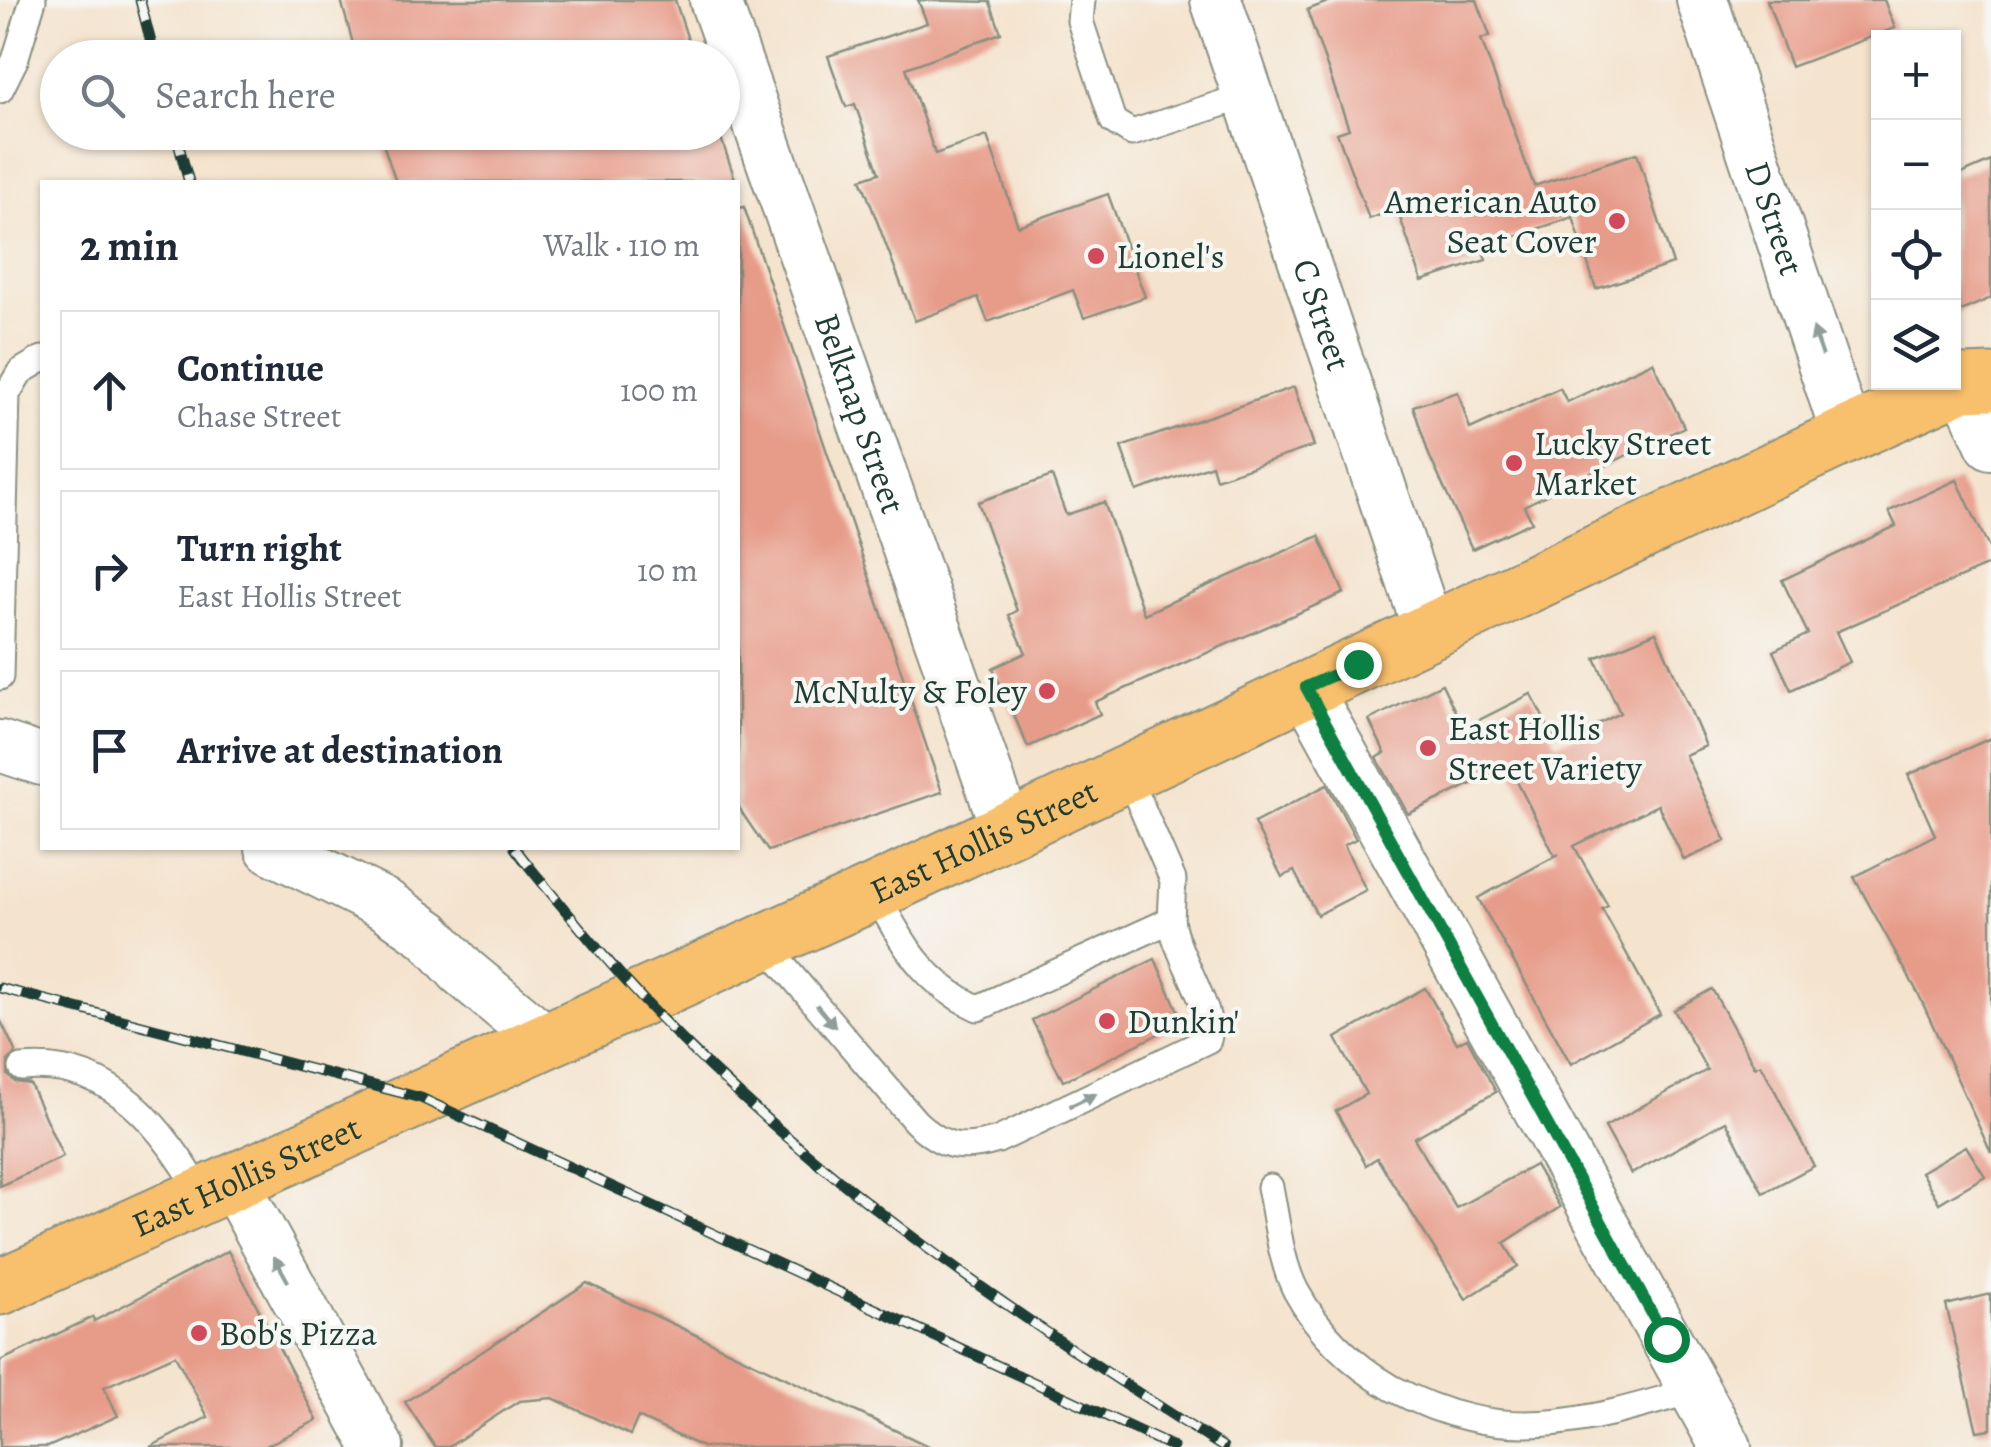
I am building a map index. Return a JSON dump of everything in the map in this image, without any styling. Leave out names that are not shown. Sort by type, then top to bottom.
[{"type":"main road","name":"East Hollis Street","points":[[0,1287],[874,892],[1982,373]]},
{"type":"street","name":"Belknap Street","points":[[715,0],[729,40]]},
{"type":"street","name":"C Street","points":[[1216,0],[1430,631]]},
{"type":"street","name":"D Street","points":[[1702,0],[1847,435]]},
{"type":"street","name":"Belknap Street","points":[[740,71],[1006,828]]},
{"type":"street","points":[[1982,373],[1991,444]]},
{"type":"street","points":[[1306,687],[1726,1447]]},
{"type":"street","points":[[0,746],[40,759]]},
{"type":"street","points":[[275,850],[386,904],[429,936],[462,971],[546,1041]]},
{"type":"street","points":[[219,1190],[378,1447]]},
{"type":"lane","points":[[0,90],[33,0]]},
{"type":"lane","points":[[1082,0],[1080,21],[1113,121],[1132,133],[1248,95]]},
{"type":"lane","points":[[0,676],[7,394],[20,372],[40,360]]},
{"type":"lane","points":[[763,942],[915,1121],[934,1138],[968,1149],[998,1140],[1208,1040],[1212,1029],[1206,1008],[1175,947],[1171,920],[1173,880],[1126,771]]},
{"type":"lane","points":[[874,892],[908,955],[953,997],[978,1008],[1171,920]]},
{"type":"lane","points":[[22,1068],[72,1073],[114,1089],[163,1130],[219,1190]]},
{"type":"lane","points":[[1270,1187],[1295,1288],[1327,1338],[1364,1372],[1415,1401],[1474,1424],[1543,1426],[1604,1416],[1695,1390]]},
{"type":"building","points":[[341,0],[675,0],[688,40],[352,40]]},
{"type":"building","points":[[918,0],[990,2],[1001,33],[906,68],[935,154],[987,136],[1018,226],[1108,194],[1145,297],[1084,318],[1073,290],[988,322],[978,297],[915,321],[861,179],[879,173],[855,104],[846,107],[828,56],[927,23]]},
{"type":"building","points":[[1333,0],[1477,0],[1490,36],[1481,39],[1534,186],[1637,153],[1673,264],[1596,289],[1573,217],[1482,247],[1486,260],[1422,281],[1397,209],[1369,219],[1337,133],[1349,129],[1307,10]]},
{"type":"building","points":[[1767,0],[1884,0],[1895,28],[1871,30],[1871,37],[1791,67]]},
{"type":"building","points":[[385,150],[725,150],[735,180],[395,180]]},
{"type":"building","points":[[1991,161],[1991,298],[1961,311],[1961,210],[1961,174]]},
{"type":"building","points":[[744,207],[942,792],[768,851],[740,810],[740,208]]},
{"type":"building","name":"Lucky Street Market","points":[[1653,362],[1684,427],[1524,506],[1532,522],[1472,549],[1429,455],[1413,406],[1458,392],[1470,429],[1560,388],[1567,402]]},
{"type":"building","points":[[1294,387],[1314,446],[1216,479],[1212,465],[1137,491],[1121,447]]},
{"type":"building","points":[[1052,476],[1066,515],[1104,502],[1144,614],[1319,536],[1344,593],[1095,702],[1100,714],[1028,747],[993,668],[1026,653],[1009,615],[1017,611],[978,502]]},
{"type":"building","points":[[1957,480],[1991,552],[1991,564],[1836,632],[1850,662],[1791,690],[1773,651],[1808,634],[1782,580],[1896,526],[1889,511]]},
{"type":"building","points":[[1656,632],[1706,746],[1685,755],[1726,841],[1684,860],[1658,805],[1574,846],[1608,906],[1602,909],[1660,1014],[1571,1064],[1478,898],[1559,854],[1555,856],[1509,766],[1408,814],[1377,758],[1385,753],[1369,720],[1442,684],[1463,728],[1531,694],[1557,744],[1620,713],[1595,658]]},
{"type":"building","points":[[1991,738],[1991,1153],[1919,995],[1854,877],[1935,835],[1908,775]]},
{"type":"building","points":[[1327,785],[1356,839],[1344,845],[1366,890],[1317,915],[1294,871],[1282,877],[1254,823]]},
{"type":"building","name":"Dunkin'","points":[[1155,959],[1183,1022],[1063,1081],[1032,1020]]},
{"type":"building","points":[[1425,988],[1457,1043],[1467,1038],[1496,1092],[1414,1138],[1456,1208],[1535,1165],[1560,1207],[1504,1243],[1518,1266],[1466,1299],[1377,1158],[1366,1165],[1336,1111],[1366,1094],[1336,1038]]},
{"type":"building","points":[[1712,989],[1755,1067],[1761,1064],[1814,1166],[1763,1193],[1726,1121],[1631,1174],[1605,1127],[1707,1070],[1674,1010]]},
{"type":"building","points":[[0,1019],[16,1053],[8,1061],[8,1075],[15,1082],[30,1084],[63,1157],[0,1186]]},
{"type":"building","points":[[1966,1146],[1985,1176],[1939,1203],[1921,1172]]},
{"type":"building","points":[[228,1251],[317,1420],[264,1447],[150,1447],[208,1417],[175,1355],[104,1387],[118,1416],[48,1447],[0,1447],[0,1361],[93,1317],[94,1321]]},
{"type":"building","points":[[587,1283],[930,1447],[702,1447],[638,1417],[630,1435],[553,1398],[519,1401],[448,1447],[435,1447],[405,1402]]},
{"type":"building","points":[[1991,1294],[1991,1429],[1977,1431],[1946,1305]]},
{"type":"railway","points":[[140,0],[150,40]]},
{"type":"railway","points":[[180,150],[188,180]]},
{"type":"railway","points":[[517,850],[646,1003],[797,1146],[962,1273],[1223,1447]]},
{"type":"railway","points":[[0,988],[421,1098],[1173,1447]]},
{"type":"place","name":"American Auto Seat Cover","points":[[1617,221]]},
{"type":"place","name":"Lionel's","points":[[1096,256]]},
{"type":"place","name":"Lucky Street Market","points":[[1514,463]]},
{"type":"place","name":"McNulty & Foley","points":[[1047,691]]},
{"type":"place","name":"East Hollis Street Variety","points":[[1428,748]]},
{"type":"place","name":"Dunkin'","points":[[1107,1021]]},
{"type":"place","name":"Bob's Pizza","points":[[199,1333]]},
{"type":"route","points":[[1358,664],[1306,687],[1666,1339]]}]
